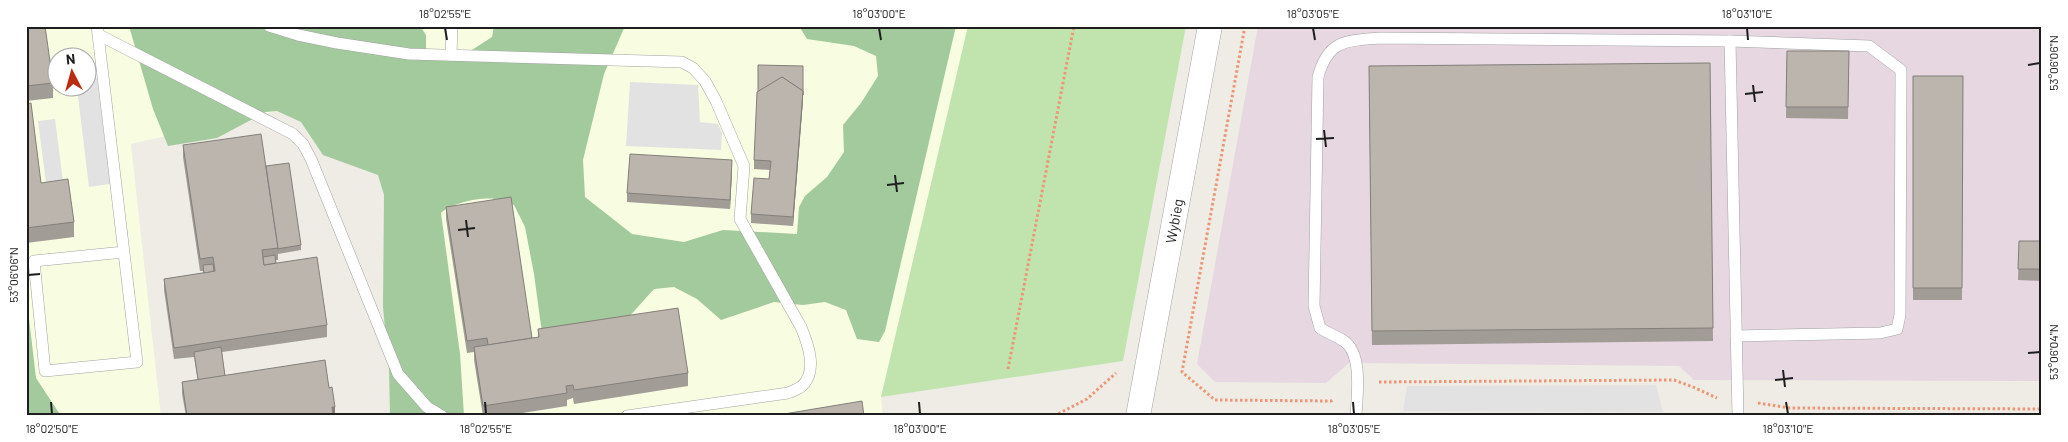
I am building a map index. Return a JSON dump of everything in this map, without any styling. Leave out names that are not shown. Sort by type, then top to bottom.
[{"type":"street","name":"Wybieg","points":[[1138,416],[1210,26]]},
{"type":"lane","points":[[269,26],[298,36],[371,50],[410,54],[682,62],[693,68],[705,82],[716,100],[744,166],[740,219],[806,339],[811,364],[808,376],[802,386],[788,393],[627,416]]},
{"type":"lane","points":[[451,55],[452,26]]},
{"type":"lane","points":[[98,31],[137,362],[45,372],[34,261],[124,252]]},
{"type":"lane","points":[[98,31],[293,134],[303,144],[311,159],[398,374],[428,406],[442,416]]},
{"type":"lane","points":[[1356,416],[1358,370],[1351,347],[1320,328],[1314,306],[1318,77],[1323,61],[1332,48],[1352,40],[1380,38],[1730,41],[1869,46],[1901,70],[1900,315],[1897,329],[1880,333],[1736,336]]},
{"type":"lane","points":[[1730,41],[1738,416]]},
{"type":"path","points":[[1008,369],[1074,26]]},
{"type":"path","points":[[1245,26],[1182,372],[1215,400],[1331,401],[1357,387],[1388,381],[1674,380],[1716,398],[1790,408],[2042,409]]},
{"type":"shaded area","points":[[26,26],[968,26],[881,397],[883,416],[402,416],[389,159],[326,100],[131,144],[161,416],[26,416]]},
{"type":"shaded area","points":[[1258,26],[2042,26],[2042,381],[1694,380],[1679,366],[1349,363],[1326,383],[1215,382],[1197,364]]},
{"type":"shaded area","points":[[630,82],[698,85],[700,122],[718,124],[722,133],[721,150],[626,146]]},
{"type":"shaded area","points":[[98,86],[110,184],[89,187],[78,98],[98,98]]},
{"type":"shaded area","points":[[55,119],[63,181],[46,183],[38,121]]},
{"type":"shaded area","points":[[1656,385],[1663,412],[1403,411],[1407,386]]},
{"type":"green space","points":[[129,26],[420,26],[426,35],[426,54],[455,61],[492,37],[494,26],[625,26],[604,74],[583,160],[585,197],[632,234],[684,242],[723,230],[797,234],[799,207],[805,196],[827,177],[844,152],[843,125],[861,103],[878,76],[876,56],[854,46],[807,39],[799,26],[956,26],[885,331],[879,342],[857,339],[846,310],[825,302],[803,305],[774,302],[721,320],[697,299],[674,287],[654,289],[627,319],[542,333],[525,227],[514,205],[495,199],[474,200],[452,206],[441,213],[460,354],[464,416],[390,416],[389,370],[383,307],[384,195],[378,175],[323,155],[301,122],[277,111],[266,112],[217,138],[168,146],[153,109]]},
{"type":"green space","points":[[968,26],[1186,26],[1123,361],[881,397]]},
{"type":"green space","points":[[26,293],[36,378],[61,416],[26,416]]},
{"type":"building","points":[[26,26],[45,26],[48,48],[48,84],[26,86]]},
{"type":"building","points":[[1787,51],[1849,51],[1848,107],[1786,107]]},
{"type":"building","points":[[1710,63],[1713,328],[1372,331],[1369,66]]},
{"type":"building","points":[[758,65],[803,66],[803,91],[782,77],[758,92]]},
{"type":"building","points":[[1913,76],[1963,76],[1962,288],[1913,288]]},
{"type":"building","points":[[782,77],[803,91],[793,217],[751,214],[754,178],[769,179],[771,161],[754,160],[757,92]]},
{"type":"building","points":[[31,103],[41,183],[68,179],[74,222],[26,228],[26,104]]},
{"type":"building","points":[[261,134],[278,248],[262,250],[264,265],[317,257],[327,325],[174,348],[164,279],[215,271],[213,257],[200,259],[183,145]]},
{"type":"building","points":[[630,154],[732,160],[730,200],[627,193]]},
{"type":"building","points":[[289,163],[301,245],[277,249],[266,166]]},
{"type":"building","points":[[511,197],[532,338],[488,345],[487,338],[467,341],[446,207]]},
{"type":"building","points":[[2019,241],[2042,241],[2042,269],[2018,269]]},
{"type":"building","points":[[275,255],[276,263],[264,265],[263,257]]},
{"type":"building","points":[[213,264],[214,271],[204,273],[203,265]]},
{"type":"building","points":[[678,308],[688,373],[574,390],[573,385],[566,386],[567,393],[483,406],[474,347],[539,337],[538,329]]},
{"type":"building","points":[[221,347],[225,376],[198,380],[194,352]]},
{"type":"building","points":[[325,360],[329,388],[332,387],[335,407],[332,407],[333,416],[187,416],[182,382]]},
{"type":"building","points":[[862,401],[864,416],[772,416]]}]
